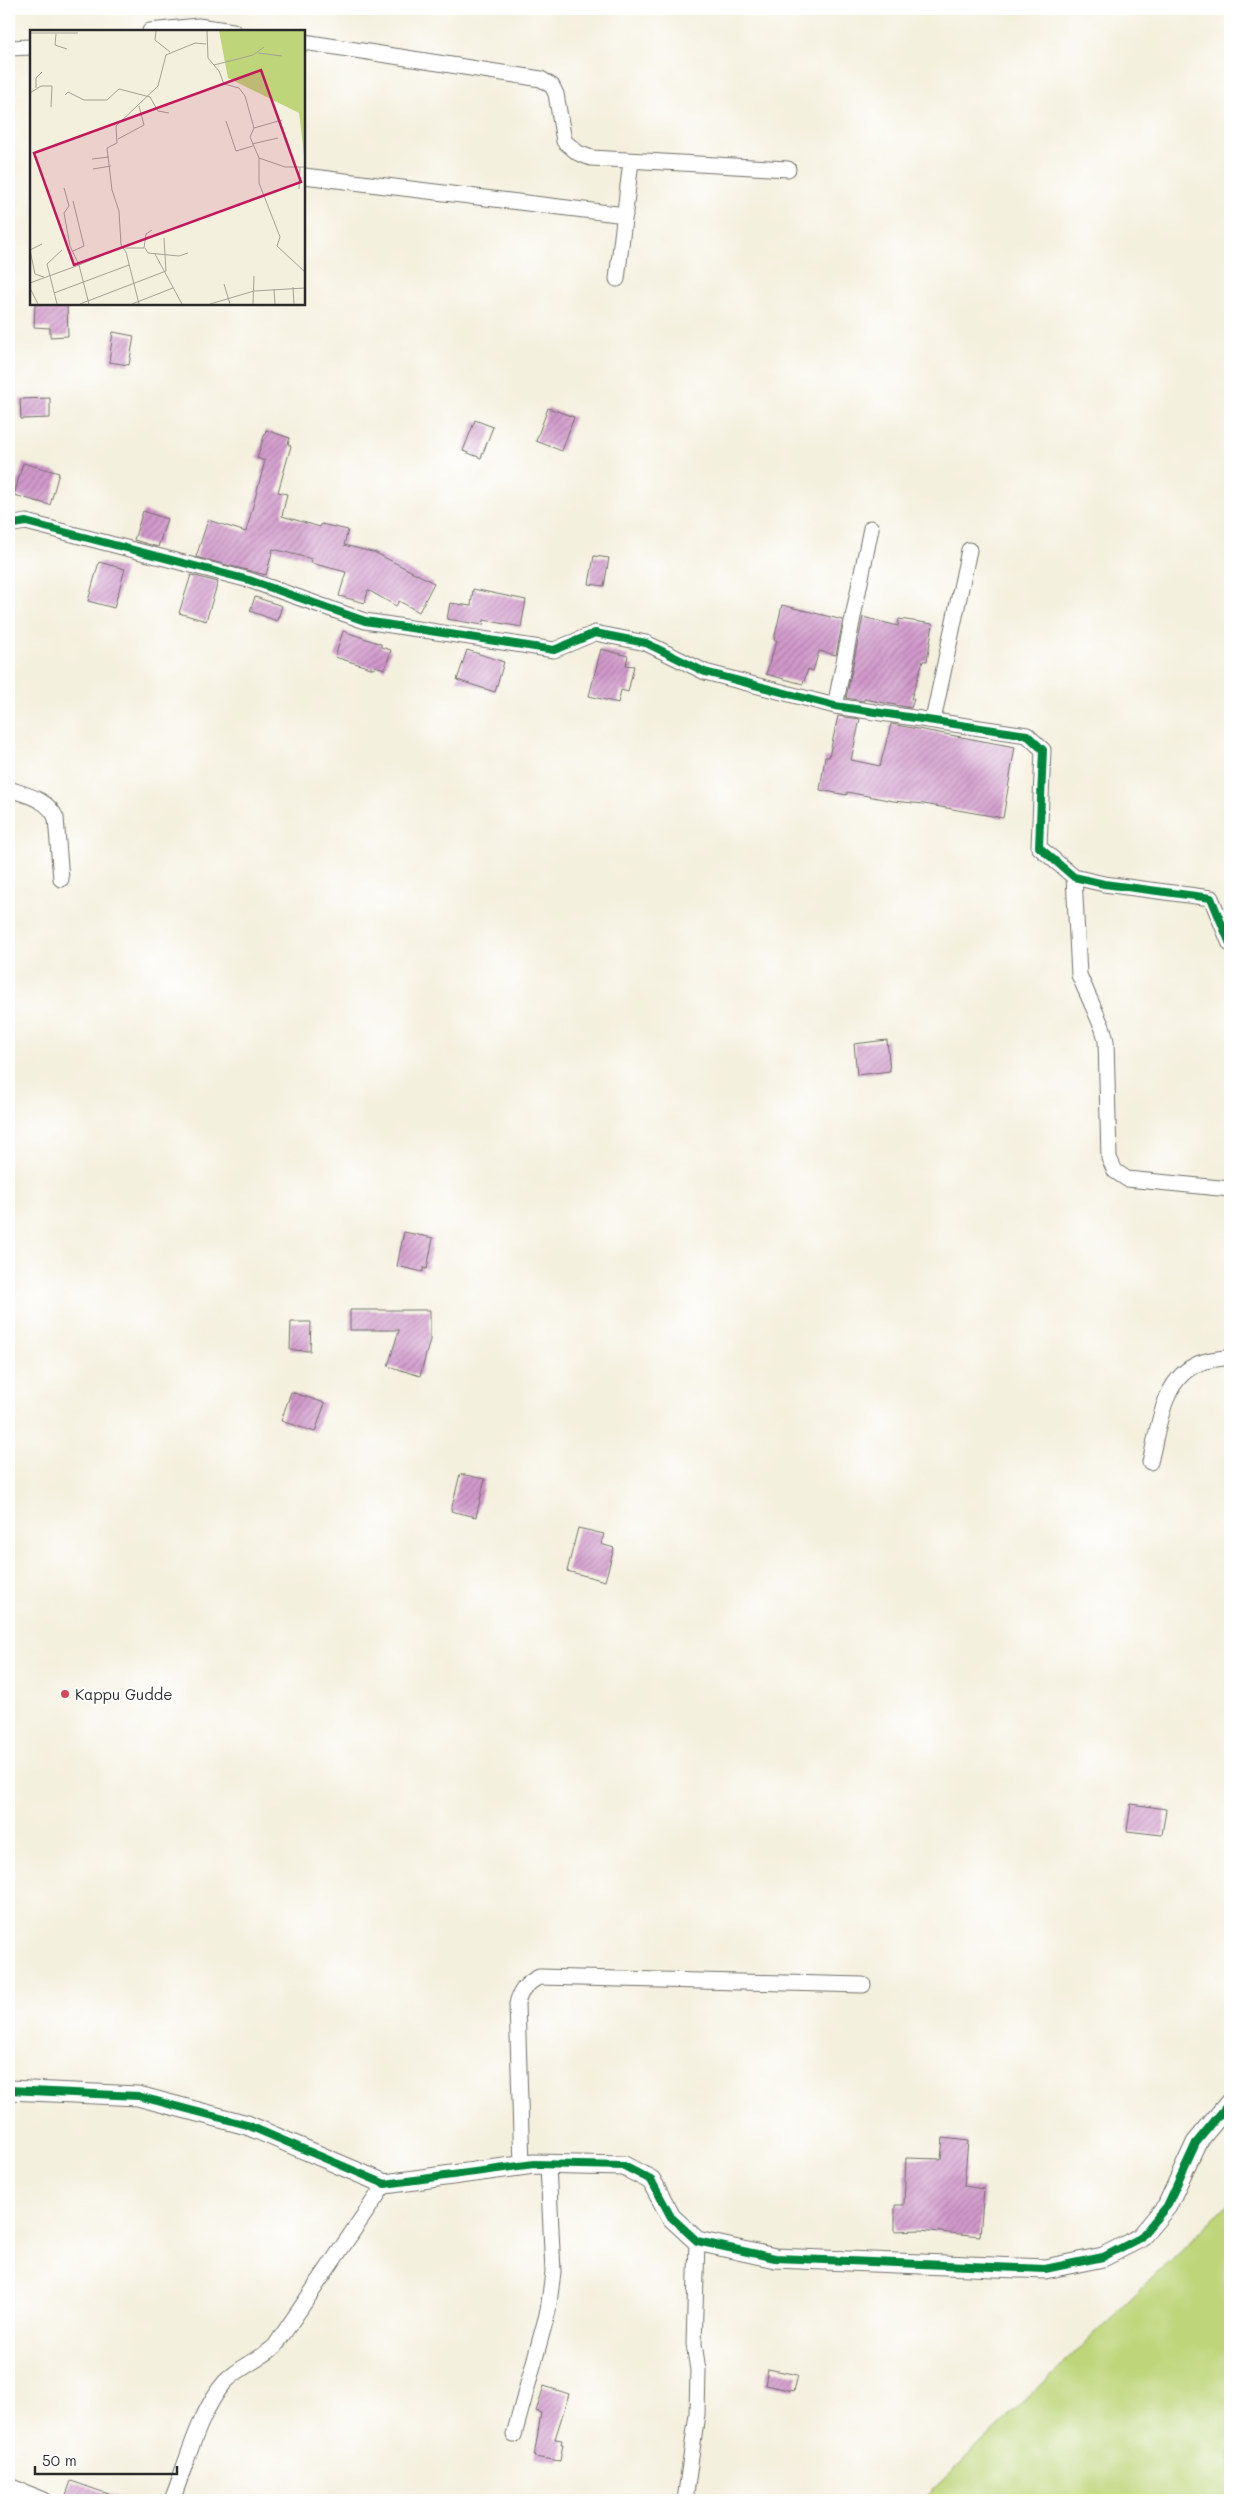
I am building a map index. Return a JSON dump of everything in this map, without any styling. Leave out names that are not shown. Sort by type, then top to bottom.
[{"type":"street","points":[[160,30],[198,26],[226,30]]},
{"type":"street","points":[[305,42],[541,79],[552,86],[556,94],[564,141],[578,153],[591,158],[788,169]]},
{"type":"street","points":[[9,48],[30,47]]},
{"type":"street","points":[[617,279],[631,161]]},
{"type":"street","points":[[305,176],[624,215]]},
{"type":"street","points":[[9,525],[26,522],[250,580],[365,621],[554,650],[595,633],[646,643],[705,672],[835,706],[1027,735],[1043,750],[1039,846],[1074,876],[1104,884],[1211,898],[1230,944]]},
{"type":"street","points":[[835,706],[872,528]]},
{"type":"street","points":[[933,720],[968,550]]},
{"type":"street","points":[[9,789],[46,803],[53,811],[56,818],[61,879]]},
{"type":"street","points":[[1074,876],[1079,975],[1103,1029],[1106,1041],[1109,1158],[1115,1171],[1127,1180],[1230,1188]]},
{"type":"street","points":[[1150,1462],[1169,1390],[1181,1374],[1200,1363],[1230,1357]]},
{"type":"street","points":[[522,2166],[517,2004],[519,1992],[529,1982],[539,1977],[863,1985]]},
{"type":"street","points":[[9,2090],[138,2096],[247,2125],[385,2184],[522,2166],[624,2166],[651,2180],[671,2217],[697,2241],[775,2258],[1045,2269],[1104,2257],[1140,2238],[1168,2206],[1196,2142],[1230,2102]]},
{"type":"street","points":[[514,2435],[548,2311],[553,2272],[548,2165]]},
{"type":"street","points":[[172,2500],[210,2402],[227,2380],[264,2356],[275,2346],[385,2184]]},
{"type":"street","points":[[685,2500],[697,2414],[698,2370],[694,2344],[697,2241]]},
{"type":"street","points":[[9,2486],[44,2500]]},
{"type":"green space","points":[[1230,2203],[1230,2500],[922,2500]]},
{"type":"building","points":[[35,305],[67,305],[68,336],[50,337],[50,328],[34,327]]},
{"type":"building","points":[[113,332],[134,336],[129,365],[109,362]]},
{"type":"building","points":[[50,398],[50,418],[21,419],[20,399]]},
{"type":"building","points":[[548,408],[574,417],[562,451],[536,441]]},
{"type":"building","points":[[475,420],[493,427],[481,458],[463,451]]},
{"type":"building","points":[[266,430],[290,438],[288,444],[291,446],[278,492],[287,494],[282,516],[320,527],[321,524],[348,530],[344,545],[376,553],[434,583],[419,612],[399,601],[396,606],[368,590],[365,603],[339,596],[346,572],[311,563],[312,559],[273,549],[266,575],[196,557],[208,520],[246,532],[265,461],[257,458]]},
{"type":"building","points":[[23,463],[59,473],[50,505],[14,495]]},
{"type":"building","points":[[143,511],[167,519],[158,547],[134,540]]},
{"type":"building","points":[[594,556],[609,558],[604,586],[589,584]]},
{"type":"building","points":[[99,562],[125,569],[114,608],[88,601]]},
{"type":"building","points":[[191,575],[218,582],[206,621],[179,613]]},
{"type":"building","points":[[473,589],[526,600],[521,627],[484,620],[483,625],[447,619],[450,603],[471,606]]},
{"type":"building","points":[[255,597],[282,606],[277,621],[250,611]]},
{"type":"building","points":[[782,605],[843,620],[836,655],[819,651],[813,671],[808,669],[803,684],[766,674],[777,640],[774,640]]},
{"type":"building","points":[[863,617],[898,626],[899,619],[933,624],[927,661],[923,661],[911,699],[914,699],[911,708],[864,699],[864,701],[846,698]]},
{"type":"building","points":[[343,631],[381,644],[381,647],[391,650],[385,669],[375,666],[374,669],[335,657]]},
{"type":"building","points":[[601,649],[628,656],[626,665],[634,666],[628,692],[621,690],[618,703],[589,696]]},
{"type":"building","points":[[467,650],[504,662],[495,692],[457,680]]},
{"type":"building","points":[[838,716],[860,719],[851,760],[880,766],[891,724],[1015,747],[1003,818],[847,792],[847,795],[820,790],[825,757],[829,757]]},
{"type":"building","points":[[887,1040],[890,1071],[857,1075],[854,1044]]},
{"type":"building","points":[[404,1232],[433,1238],[427,1269],[423,1268],[423,1272],[397,1266]]},
{"type":"building","points":[[350,1310],[430,1310],[430,1340],[420,1376],[388,1366],[399,1330],[350,1330]]},
{"type":"building","points":[[291,1322],[311,1322],[310,1351],[290,1350]]},
{"type":"building","points":[[291,1392],[325,1403],[315,1432],[281,1421]]},
{"type":"building","points":[[460,1474],[485,1479],[476,1517],[451,1511]]},
{"type":"building","points":[[578,1528],[604,1534],[601,1544],[614,1548],[605,1581],[567,1571]]},
{"type":"building","points":[[1131,1804],[1166,1809],[1162,1835],[1127,1831]]},
{"type":"building","points":[[943,2138],[968,2141],[964,2186],[984,2189],[980,2236],[920,2230],[895,2231],[895,2205],[904,2205],[906,2158],[941,2159]]},
{"type":"building","points":[[768,2369],[798,2375],[794,2391],[765,2385]]},
{"type":"building","points":[[544,2386],[569,2394],[555,2439],[562,2440],[561,2444],[563,2444],[560,2461],[534,2457],[541,2413],[536,2411]]},
{"type":"building","points":[[71,2481],[120,2498],[120,2500],[81,2500],[66,2495]]},
{"type":"cycle path","points":[[9,525],[26,522],[249,580],[365,621],[554,650],[595,633],[646,643],[705,672],[835,706],[1027,735],[1043,750],[1039,847],[1074,877],[1104,884],[1211,898],[1230,944]]},
{"type":"cycle path","points":[[9,2090],[138,2096],[247,2125],[385,2184],[534,2164],[624,2166],[651,2180],[671,2217],[697,2241],[775,2258],[1045,2269],[1103,2257],[1140,2238],[1167,2206],[1196,2143],[1230,2102]]},
{"type":"place","name":"Kappu Gudde","points":[[65,1694]]}]
